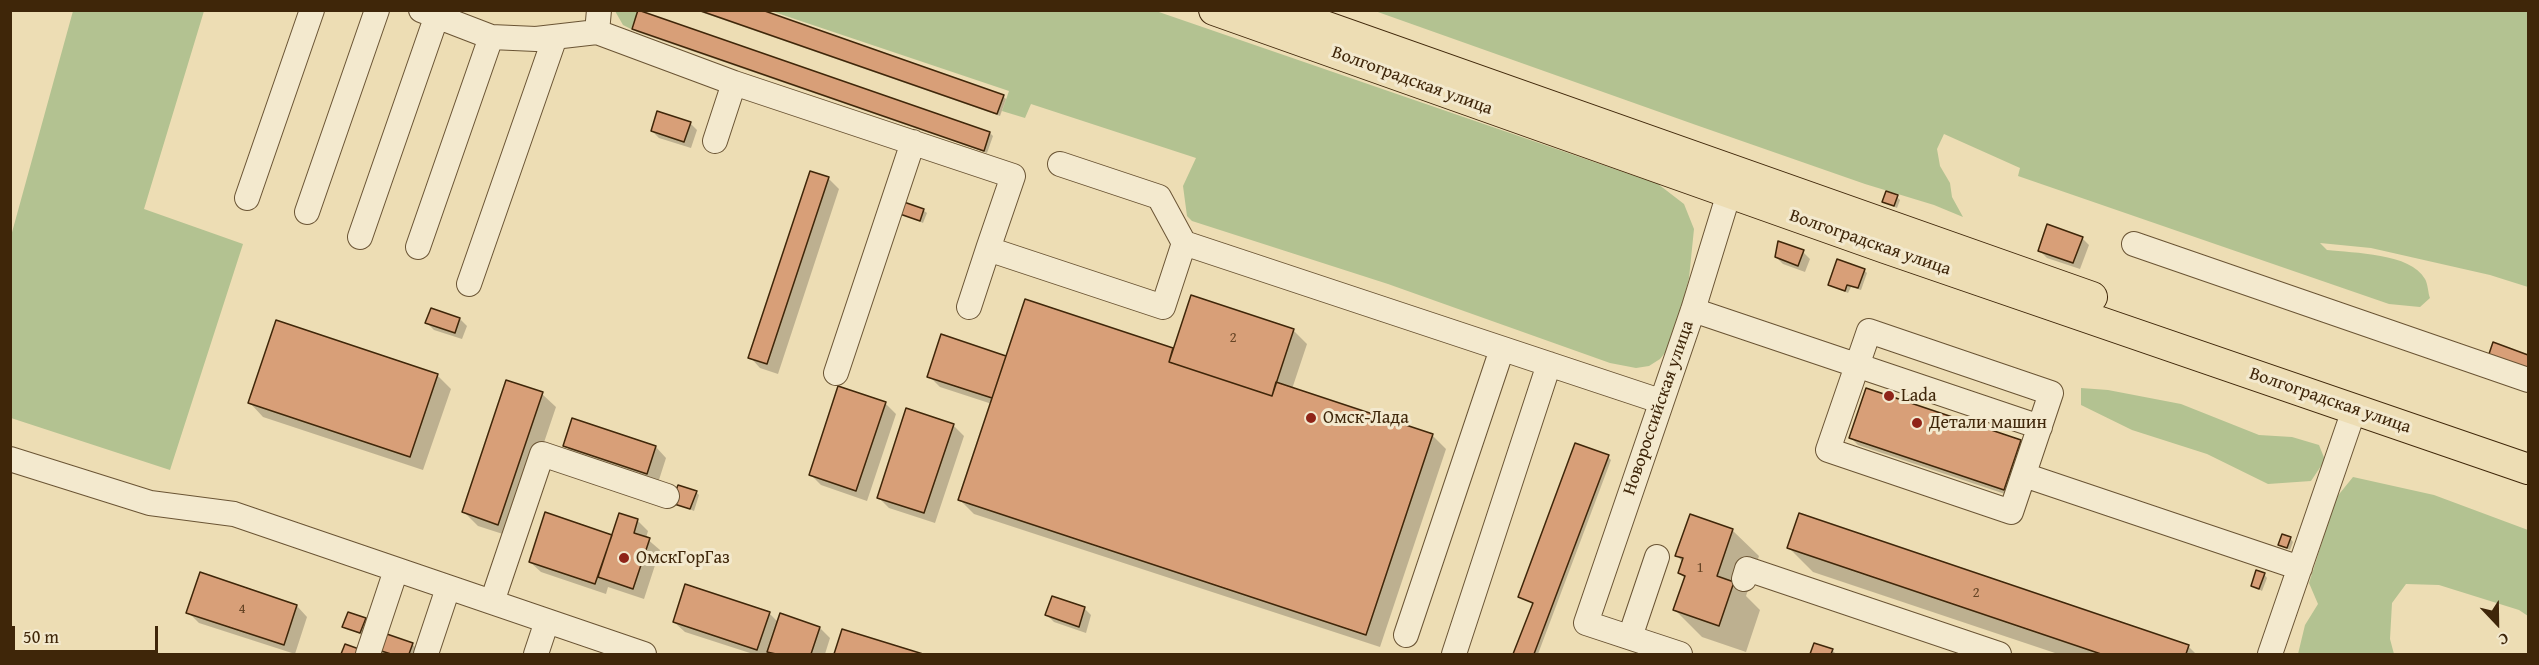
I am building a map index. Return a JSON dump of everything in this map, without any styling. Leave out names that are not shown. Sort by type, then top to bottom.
[{"type":"main road","name":"Волгоградская улица","points":[[1214,10],[1729,193],[2529,469]]},
{"type":"main road","name":"Волгоградская улица","points":[[1279,10],[1827,206],[2529,448]]},
{"type":"street","points":[[247,198],[312,10]]},
{"type":"street","points":[[307,212],[377,10]]},
{"type":"street","points":[[360,237],[429,14],[491,38],[555,37],[598,21],[734,83],[1013,176],[969,307]]},
{"type":"street","points":[[469,284],[555,37]]},
{"type":"street","points":[[418,247],[491,38]]},
{"type":"street","points":[[715,141],[734,83]]},
{"type":"street","points":[[836,373],[913,142]]},
{"type":"street","points":[[1060,164],[1159,197],[1184,243],[1660,401]]},
{"type":"street","name":"Новороссийская улица","points":[[1630,637],[1586,622],[1693,310],[1729,193]]},
{"type":"street","points":[[988,249],[1163,307],[1184,243]]},
{"type":"street","points":[[2134,244],[2529,381]]},
{"type":"street","points":[[1693,310],[2040,427]]},
{"type":"street","points":[[1869,332],[2051,393],[2040,427],[2011,512],[1828,450],[1869,332]]},
{"type":"street","points":[[1406,635],[1502,349]]},
{"type":"street","points":[[1454,654],[1549,364]]},
{"type":"street","points":[[2270,654],[2354,410]]},
{"type":"street","points":[[492,602],[542,454],[667,496]]},
{"type":"street","points":[[10,459],[150,503],[234,514],[644,654]]},
{"type":"street","points":[[2024,475],[2300,568]]},
{"type":"street","points":[[1657,557],[1630,637],[1680,654]]},
{"type":"street","points":[[1744,579],[1747,569],[1999,654]]},
{"type":"street","points":[[368,654],[396,570]]},
{"type":"street","points":[[426,654],[448,588]]},
{"type":"street","points":[[536,654],[547,621]]},
{"type":"green space","points":[[73,11],[204,11],[144,209],[243,244],[170,470],[11,418],[11,236]]},
{"type":"green space","points":[[615,11],[638,11],[631,29],[623,25]]},
{"type":"green space","points":[[771,11],[1156,11],[1658,184],[1684,204],[1694,229],[1689,278],[1669,348],[1660,359],[1649,366],[1636,368],[1610,363],[1388,284],[1192,221],[1187,216],[1183,186],[1196,158],[1031,104],[1025,118],[1002,111],[1009,91]]},
{"type":"green space","points":[[1375,11],[2528,11],[2528,287],[2490,275],[2371,248],[2320,243],[2327,250],[2395,259],[2418,270],[2426,281],[2430,298],[2420,307],[2389,304],[2018,176],[2020,168],[1944,134],[1937,149],[1940,166],[1950,183],[1952,197],[1963,217]]},
{"type":"green space","points":[[2081,388],[2108,390],[2181,404],[2259,435],[2292,437],[2319,445],[2325,460],[2311,481],[2268,484],[2207,454],[2132,430],[2081,405]]},
{"type":"green space","points":[[2353,477],[2434,495],[2528,530],[2528,616],[2519,610],[2439,585],[2406,584],[2392,603],[2390,639],[2394,654],[2298,654],[2305,625],[2318,604],[2309,583],[2336,498]]},
{"type":"building","points":[[638,10],[990,132],[984,151],[632,29]]},
{"type":"building","points":[[698,10],[762,10],[1004,95],[997,114]]},
{"type":"building","points":[[657,111],[691,122],[684,142],[651,131]]},
{"type":"building","points":[[810,171],[829,177],[767,364],[748,358]]},
{"type":"building","points":[[1886,191],[1898,195],[1894,206],[1882,202]]},
{"type":"building","points":[[901,201],[924,209],[920,221],[897,213]]},
{"type":"building","points":[[2047,224],[2083,237],[2073,263],[2038,251]]},
{"type":"building","points":[[1778,241],[1804,250],[1798,266],[1775,257]]},
{"type":"building","points":[[1837,259],[1865,269],[1858,288],[1847,285],[1845,291],[1828,285]]},
{"type":"building","points":[[1191,295],[1294,329],[1272,396],[1169,362]]},
{"type":"building","points":[[1025,299],[1173,348],[1169,362],[1272,396],[1276,382],[1433,434],[1366,635],[958,500]]},
{"type":"building","points":[[431,308],[460,318],[455,333],[425,323]]},
{"type":"building","points":[[276,320],[438,374],[410,457],[248,403]]},
{"type":"building","points":[[941,334],[1006,356],[992,398],[927,377]]},
{"type":"building","points":[[2493,342],[2528,355],[2528,374],[2487,360]]},
{"type":"building","points":[[506,380],[543,392],[498,525],[462,512]]},
{"type":"building","points":[[838,386],[886,402],[856,491],[809,475]]},
{"type":"building","points":[[1866,388],[2021,440],[2004,490],[1849,438]]},
{"type":"building","points":[[906,408],[954,424],[924,513],[877,498]]},
{"type":"building","points":[[572,418],[656,446],[647,474],[563,446]]},
{"type":"building","points":[[1575,443],[1609,455],[1534,654],[1513,654],[1533,603],[1518,597]]},
{"type":"building","points":[[678,485],[697,491],[690,509],[671,503]]},
{"type":"building","points":[[545,512],[612,535],[595,584],[529,562]]},
{"type":"building","name":"ОмскГорГаз","points":[[619,513],[638,519],[634,533],[650,538],[633,589],[598,577]]},
{"type":"building","points":[[1799,513],[2189,645],[2186,654],[2101,654],[1787,548]]},
{"type":"building","points":[[1690,514],[1733,529],[1717,576],[1734,582],[1719,626],[1673,610],[1685,576],[1678,573],[1683,558],[1675,556]]},
{"type":"building","points":[[2282,534],[2291,537],[2287,548],[2278,545]]},
{"type":"building","points":[[2256,570],[2265,573],[2259,589],[2251,586]]},
{"type":"building","points":[[200,572],[297,605],[284,645],[186,613]]},
{"type":"building","points":[[685,584],[770,612],[757,650],[673,622]]},
{"type":"building","points":[[1052,596],[1085,607],[1079,627],[1045,615]]},
{"type":"building","points":[[348,612],[366,618],[360,633],[342,627]]},
{"type":"building","points":[[780,613],[820,627],[811,654],[767,652]]},
{"type":"building","points":[[842,629],[923,654],[834,654]]},
{"type":"building","points":[[381,632],[413,643],[409,654],[391,654],[375,649]]},
{"type":"building","points":[[1814,643],[1833,649],[1831,654],[1810,654]]},
{"type":"building","points":[[345,644],[359,649],[357,654],[341,654]]},
{"type":"place","name":"Lada","points":[[1889,396]]},
{"type":"place","name":"Омск-Лада","points":[[1311,418]]},
{"type":"place","name":"Детали машин","points":[[1917,423]]},
{"type":"place","name":"ОмскГорГаз","points":[[624,558]]}]
